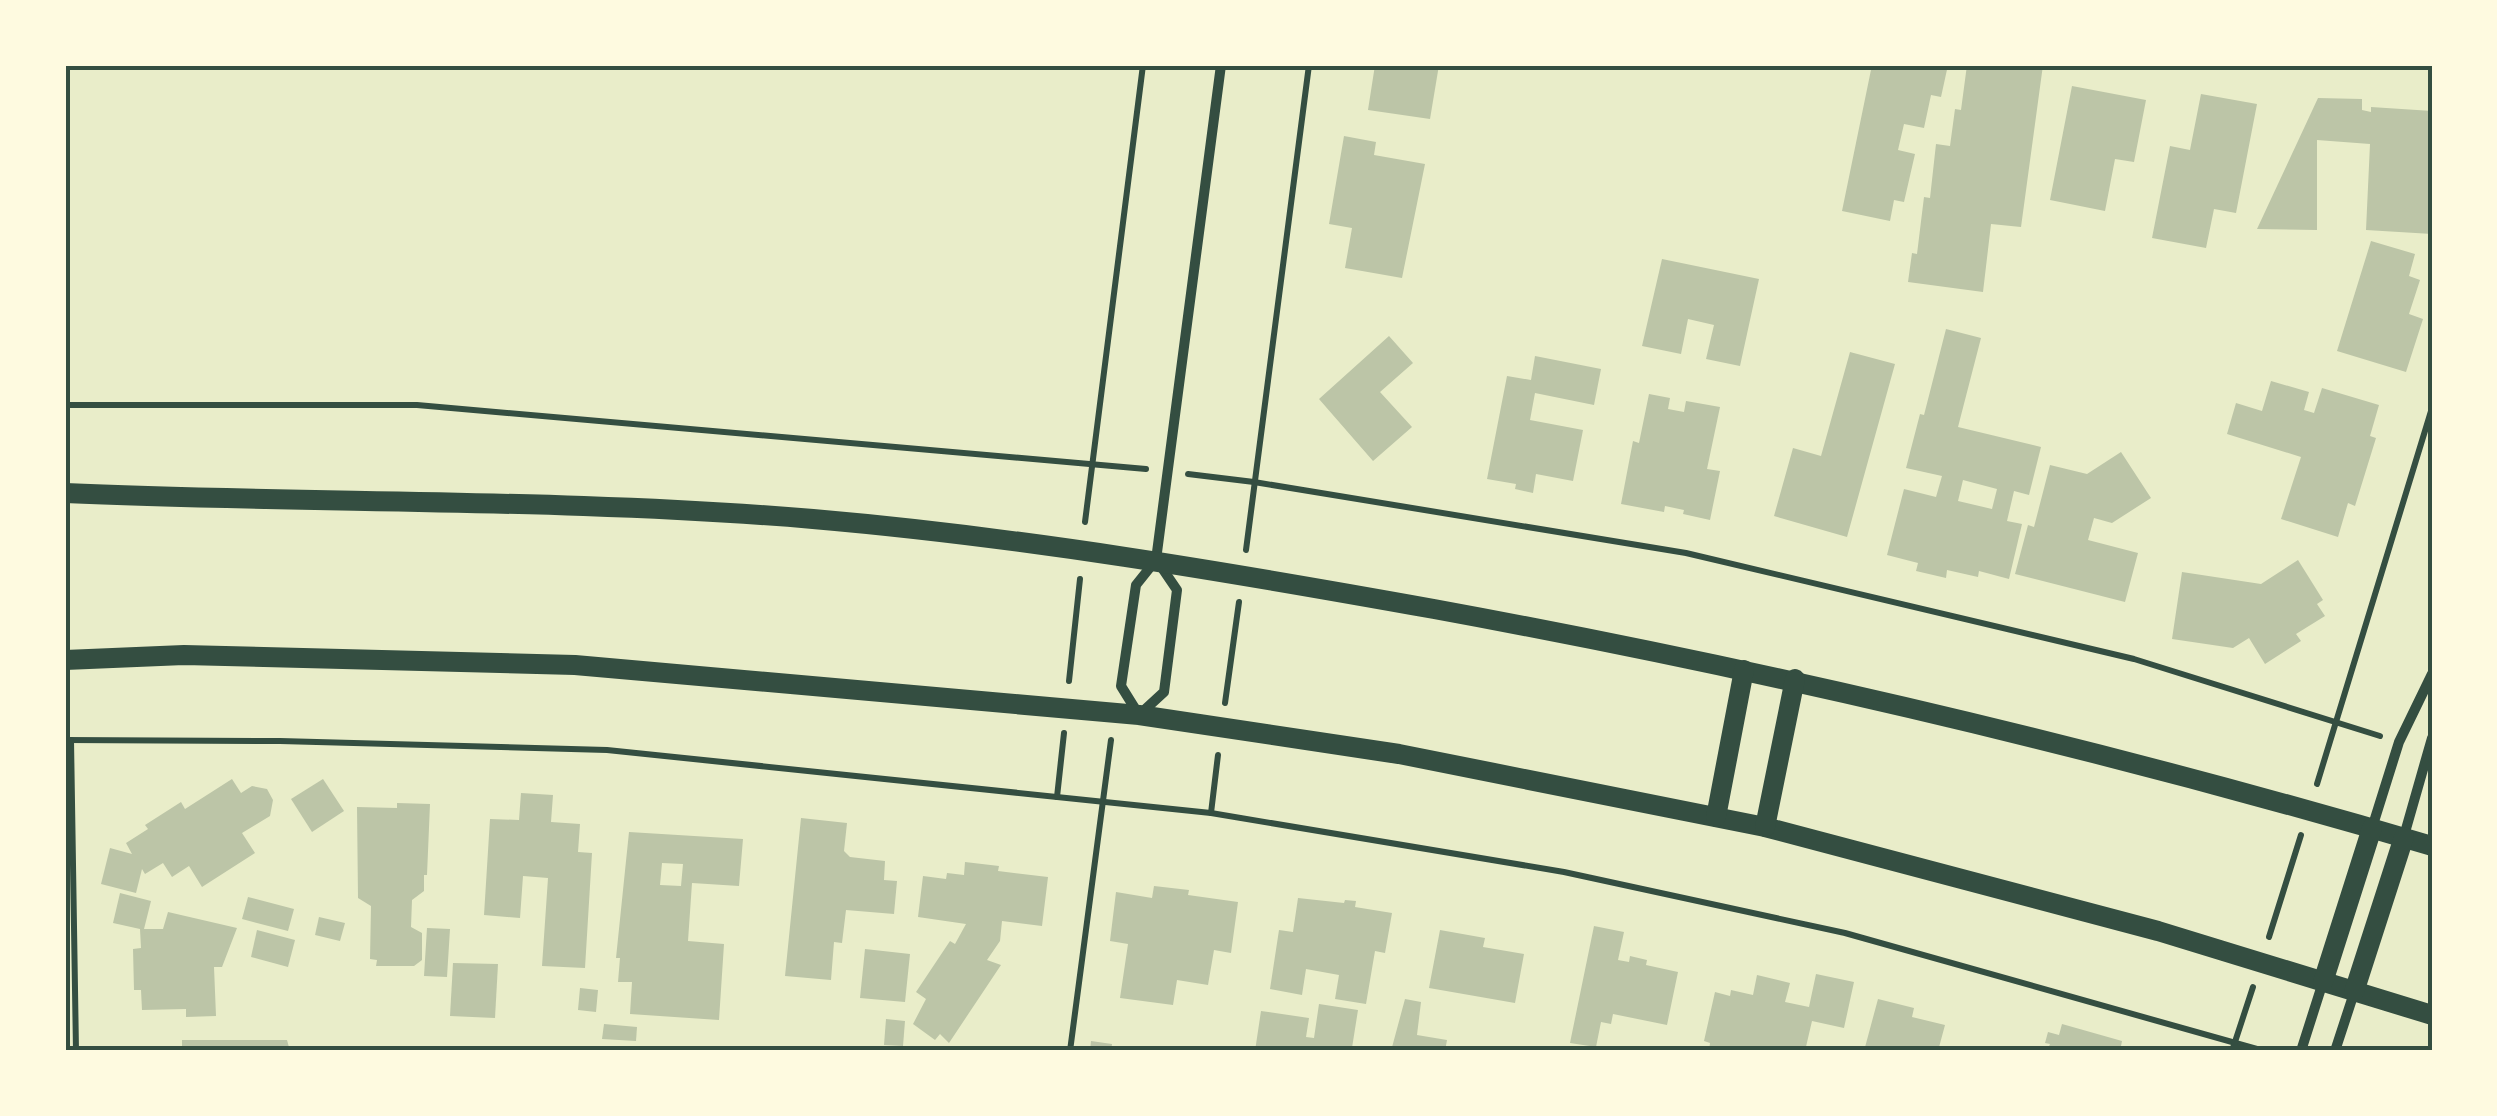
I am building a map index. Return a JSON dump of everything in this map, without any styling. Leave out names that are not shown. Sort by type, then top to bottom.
[{"type":"main road","points":[[65,493],[229,500],[561,505],[810,519],[1082,548],[1632,646],[1795,679],[2023,734],[2309,809],[2432,846]]},
{"type":"main road","points":[[65,660],[184,655],[575,665],[1139,715],[1222,726],[1399,754],[1765,828],[2158,931],[2432,1015]]},
{"type":"main road","points":[[1716,818],[1744,670]]},
{"type":"main road","points":[[1765,828],[1795,679]]},
{"type":"main road","points":[[2323,982],[2372,828]]},
{"type":"main road","points":[[2354,992],[2404,837]]},
{"type":"street","points":[[1156,560],[1177,590],[1164,692],[1139,715],[1121,686],[1136,584],[1156,560],[1221,65]]},
{"type":"street","points":[[2372,828],[2399,742],[2432,674]]},
{"type":"street","points":[[2404,837],[2432,738]]},
{"type":"street","points":[[2301,1051],[2323,982]]},
{"type":"street","points":[[2335,1051],[2354,992]]},
{"type":"path","points":[[1057,796],[1082,548],[1143,65]]},
{"type":"path","points":[[1211,813],[1309,65]]},
{"type":"path","points":[[65,405],[416,405],[1092,464],[1254,482],[1686,554],[2134,659],[2336,722]]},
{"type":"path","points":[[2232,1051],[2432,408]]},
{"type":"path","points":[[1070,1051],[1114,713]]},
{"type":"path","points":[[76,1051],[68,740],[608,750],[1211,813],[1564,872],[1846,933],[2264,1051]]},
{"type":"building","points":[[1375,65],[1439,65],[1430,119],[1368,110]]},
{"type":"building","points":[[1872,65],[1948,65],[1941,97],[1931,95],[1924,128],[1904,124],[1898,150],[1915,154],[1904,202],[1894,200],[1890,221],[1842,211]]},
{"type":"building","points":[[1967,65],[2043,65],[2021,227],[1991,224],[1983,292],[1908,282],[1912,253],[1917,254],[1924,197],[1930,198],[1936,144],[1950,146],[1955,109],[1961,110]]},
{"type":"building","points":[[2072,86],[2146,100],[2134,162],[2115,159],[2105,211],[2050,200]]},
{"type":"building","points":[[2201,94],[2257,104],[2236,213],[2214,209],[2206,248],[2152,238],[2170,146],[2190,150]]},
{"type":"building","points":[[2318,98],[2362,99],[2362,110],[2371,112],[2371,107],[2432,111],[2432,234],[2366,230],[2370,144],[2317,140],[2317,230],[2257,229]]},
{"type":"building","points":[[1344,136],[1376,142],[1374,155],[1425,164],[1402,278],[1345,268],[1352,228],[1329,224]]},
{"type":"building","points":[[2371,241],[2415,254],[2409,276],[2420,280],[2409,314],[2423,319],[2406,372],[2337,351]]},
{"type":"building","points":[[1662,259],[1759,279],[1740,366],[1706,359],[1714,325],[1688,319],[1681,354],[1642,346]]},
{"type":"building","points":[[1946,329],[1981,338],[1958,427],[2041,447],[2029,495],[2014,491],[2007,521],[2022,524],[2009,579],[1979,571],[1978,577],[1947,570],[1946,578],[1916,571],[1918,563],[1887,555],[1904,489],[1936,497],[1942,476],[1906,468],[1920,414],[1924,415]],"holes":[[[1963,480],[1997,489],[1992,509],[1958,501]]]},
{"type":"building","points":[[1389,336],[1413,363],[1380,392],[1412,427],[1373,461],[1319,399]]},
{"type":"building","points":[[1850,352],[1895,364],[1847,537],[1774,516],[1793,448],[1821,456]]},
{"type":"building","points":[[1535,356],[1601,369],[1594,405],[1535,393],[1530,420],[1583,430],[1573,481],[1536,474],[1533,493],[1515,489],[1516,484],[1487,479],[1507,376],[1531,380]]},
{"type":"building","points":[[2271,381],[2309,392],[2304,410],[2314,413],[2322,388],[2379,405],[2370,436],[2376,438],[2355,506],[2348,503],[2338,537],[2281,519],[2301,457],[2227,434],[2236,403],[2262,411]]},
{"type":"building","points":[[1649,394],[1670,398],[1668,409],[1684,412],[1686,401],[1720,407],[1707,469],[1720,471],[1710,520],[1665,506],[1664,512],[1621,504],[1633,441],[1639,443]]},
{"type":"building","points":[[2121,452],[2151,498],[2112,523],[2094,518],[2088,540],[2138,553],[2125,602],[2015,574],[2028,525],[2034,527],[2050,465],[2087,474]]},
{"type":"building","points":[[2298,560],[2323,600],[2317,604],[2325,616],[2296,634],[2301,641],[2265,664],[2249,638],[2233,648],[2172,639],[2182,572],[2261,584]]},
{"type":"building","points":[[232,779],[241,793],[252,786],[267,789],[273,800],[270,816],[242,833],[255,853],[202,887],[189,866],[172,877],[163,863],[145,874],[142,869],[136,893],[101,884],[110,848],[132,854],[126,843],[148,829],[145,825],[181,802],[185,809]]},
{"type":"building","points":[[323,779],[344,811],[312,832],[291,799]]},
{"type":"building","points":[[521,793],[553,795],[551,822],[580,824],[578,852],[592,853],[585,968],[542,966],[548,878],[523,876],[520,918],[484,915],[490,819],[519,820]]},
{"type":"building","points":[[397,803],[430,804],[424,891],[412,900],[411,927],[422,933],[422,960],[414,966],[376,966],[377,960],[370,959],[371,906],[358,898],[357,807],[397,808]]},
{"type":"building","points":[[801,818],[847,823],[844,851],[850,857],[885,861],[884,880],[897,881],[894,914],[846,910],[842,943],[834,942],[831,980],[785,976]]},
{"type":"building","points":[[629,832],[743,839],[739,886],[692,883],[688,941],[724,944],[719,1020],[630,1014],[632,982],[618,982],[620,958],[616,958]],"holes":[[[662,863],[683,864],[681,886],[660,885]]]},
{"type":"building","points":[[965,862],[1048,877],[1042,926],[1002,921],[1000,941],[987,960],[1001,965],[949,1043],[940,1034],[935,1040],[913,1024],[926,999],[916,992],[966,924],[918,917],[923,876],[946,879],[947,873],[964,875]]},
{"type":"building","points":[[1154,886],[1238,902],[1231,953],[1214,950],[1208,985],[1177,980],[1173,1005],[1120,998],[1128,944],[1110,941],[1116,892],[1152,898]]},
{"type":"building","points":[[120,893],[151,901],[144,929],[163,929],[168,912],[237,928],[222,967],[214,967],[216,1016],[186,1017],[186,1009],[142,1010],[141,990],[134,990],[133,949],[141,948],[140,929],[113,923]]},
{"type":"building","points":[[248,897],[294,909],[288,931],[242,919]]},
{"type":"building","points":[[1298,898],[1356,901],[1355,907],[1392,913],[1385,953],[1375,951],[1366,1004],[1335,999],[1339,975],[1306,969],[1302,995],[1270,989],[1279,930],[1293,932]]},
{"type":"building","points":[[319,917],[345,923],[340,941],[315,935]]},
{"type":"building","points":[[1594,926],[1624,932],[1618,960],[1629,962],[1630,956],[1647,960],[1646,965],[1678,972],[1667,1025],[1613,1014],[1611,1024],[1601,1022],[1596,1047],[1570,1043]]},
{"type":"building","points":[[427,928],[450,929],[447,977],[424,976]]},
{"type":"building","points":[[257,930],[295,940],[288,967],[251,957]]},
{"type":"building","points":[[1440,930],[1485,938],[1483,947],[1524,954],[1515,1003],[1429,988]]},
{"type":"building","points":[[865,949],[910,954],[905,1002],[860,998]]},
{"type":"building","points":[[453,963],[498,964],[495,1018],[450,1016]]},
{"type":"building","points":[[1816,974],[1854,982],[1844,1028],[1812,1021],[1805,1051],[1709,1051],[1710,1043],[1704,1041],[1715,992],[1730,996],[1731,990],[1753,995],[1757,975],[1790,983],[1785,1002],[1809,1007]]},
{"type":"building","points":[[580,988],[598,990],[596,1012],[578,1010]]},
{"type":"building","points":[[1405,999],[1421,1002],[1417,1035],[1447,1040],[1445,1051],[1391,1051]]},
{"type":"building","points":[[1878,999],[1914,1008],[1912,1017],[1945,1025],[1938,1051],[1864,1051]]},
{"type":"building","points":[[1319,1004],[1358,1010],[1352,1048],[1360,1051],[1255,1051],[1261,1011],[1309,1018],[1306,1037],[1314,1038]]},
{"type":"building","points":[[886,1019],[905,1021],[903,1046],[884,1045]]},
{"type":"building","points":[[604,1024],[637,1027],[636,1041],[602,1039]]},
{"type":"building","points":[[2062,1024],[2122,1041],[2120,1051],[2047,1051],[2048,1032],[2059,1035]]},
{"type":"building","points":[[182,1040],[287,1040],[290,1051],[182,1051]]},
{"type":"building","points":[[1091,1041],[1112,1044],[1111,1051],[1090,1051]]}]
